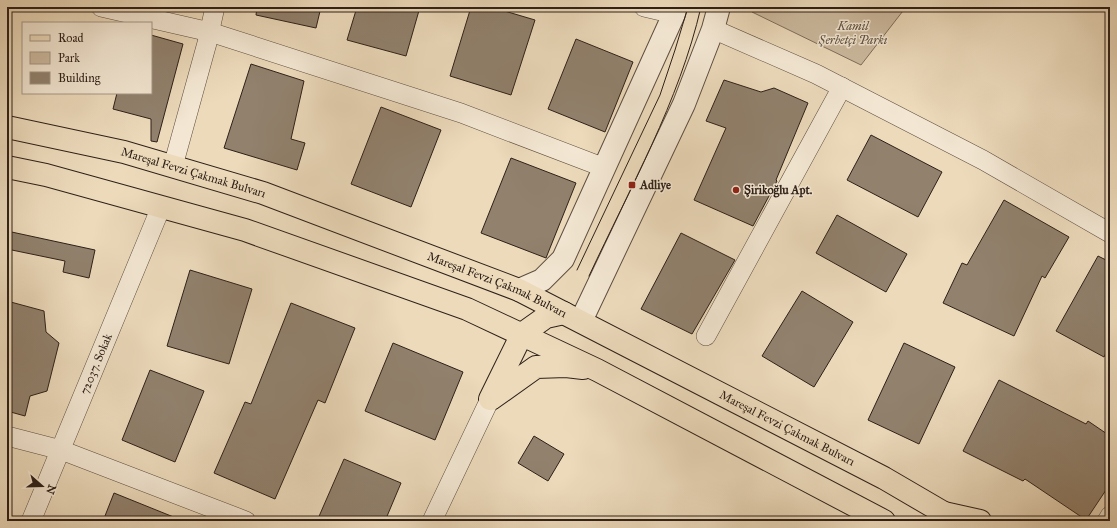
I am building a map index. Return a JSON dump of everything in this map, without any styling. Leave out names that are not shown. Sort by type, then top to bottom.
[{"type":"main road","name":"Mareşal Fevzi Çakmak Bulvarı","points":[[7,126],[124,152],[263,193],[519,290],[884,478],[949,517],[980,521]]},
{"type":"main road","points":[[7,167],[46,175],[252,232],[467,309],[597,370],[884,521]]},
{"type":"main road","points":[[490,399],[522,334],[546,317],[572,317]]},
{"type":"main road","points":[[490,399],[536,367],[566,366],[597,370]]},
{"type":"street","points":[[101,7],[210,32],[461,113],[604,168]]},
{"type":"street","points":[[173,166],[210,32],[215,7]]},
{"type":"street","points":[[519,290],[542,280],[563,259],[675,11],[644,7]]},
{"type":"street","points":[[572,317],[684,104],[713,29],[719,7]]},
{"type":"street","points":[[713,29],[842,87],[982,160],[1110,232]]},
{"type":"street","points":[[706,336],[842,87]]},
{"type":"street","name":"72037. Sokak","points":[[31,521],[161,207]]},
{"type":"street","points":[[432,521],[490,399]]},
{"type":"street","points":[[7,436],[61,450],[246,521]]},
{"type":"street","points":[[1107,521],[1110,516]]},
{"type":"green space","name":"Kamil Şerbetçi Parkı","points":[[753,7],[906,7],[861,65],[752,12]]},
{"type":"building","points":[[257,7],[321,7],[316,28],[256,15]]},
{"type":"building","points":[[357,7],[420,7],[406,56],[347,40]]},
{"type":"building","points":[[471,7],[491,7],[535,20],[511,95],[450,76]]},
{"type":"building","points":[[152,35],[183,44],[157,142],[151,141],[151,119],[113,109],[117,94],[152,94]]},
{"type":"building","points":[[576,39],[633,62],[605,132],[548,109]]},
{"type":"building","points":[[251,64],[304,81],[291,139],[305,143],[297,170],[224,148]]},
{"type":"building","points":[[724,80],[761,92],[774,88],[808,103],[776,180],[777,181],[753,226],[694,200],[726,128],[706,121]]},
{"type":"building","points":[[381,107],[441,130],[411,207],[351,184]]},
{"type":"building","points":[[871,135],[942,172],[918,217],[847,180]]},
{"type":"building","points":[[511,158],[576,183],[546,258],[481,233]]},
{"type":"building","points":[[1004,200],[1069,237],[1045,278],[1042,276],[1014,336],[943,303],[962,263],[967,265]]},
{"type":"building","points":[[837,215],[907,254],[886,292],[816,253]]},
{"type":"building","points":[[7,231],[95,250],[89,278],[63,272],[65,261],[7,249]]},
{"type":"building","points":[[681,233],[735,260],[692,334],[641,309]]},
{"type":"building","points":[[1098,256],[1110,262],[1110,345],[1104,357],[1056,331]]},
{"type":"building","points":[[190,270],[252,289],[229,364],[167,346]]},
{"type":"building","points":[[802,291],[853,322],[814,387],[762,356]]},
{"type":"building","points":[[7,301],[44,311],[46,332],[59,343],[47,391],[30,396],[25,416],[7,411]]},
{"type":"building","points":[[291,303],[355,328],[325,403],[318,400],[275,499],[214,473],[245,402],[251,404]]},
{"type":"building","points":[[393,343],[463,372],[435,440],[365,411]]},
{"type":"building","points":[[904,343],[955,367],[919,444],[868,420]]},
{"type":"building","points":[[150,370],[204,391],[175,462],[122,440]]},
{"type":"building","points":[[999,380],[1086,424],[1088,421],[1110,436],[1110,484],[1086,520],[1025,479],[1023,481],[963,451]]},
{"type":"building","points":[[534,436],[564,454],[548,481],[518,463]]},
{"type":"building","points":[[344,459],[401,483],[385,521],[317,521]]},
{"type":"building","points":[[114,493],[181,520],[181,521],[103,521]]},
{"type":"tram line","points":[[577,270],[660,95],[688,7]]},
{"type":"tram line","points":[[589,276],[667,111],[692,42],[701,7]]},
{"type":"place","name":"Adliye","points":[[632,185]]},
{"type":"place","name":"Şirikoğlu Apt.","points":[[736,190]]}]
